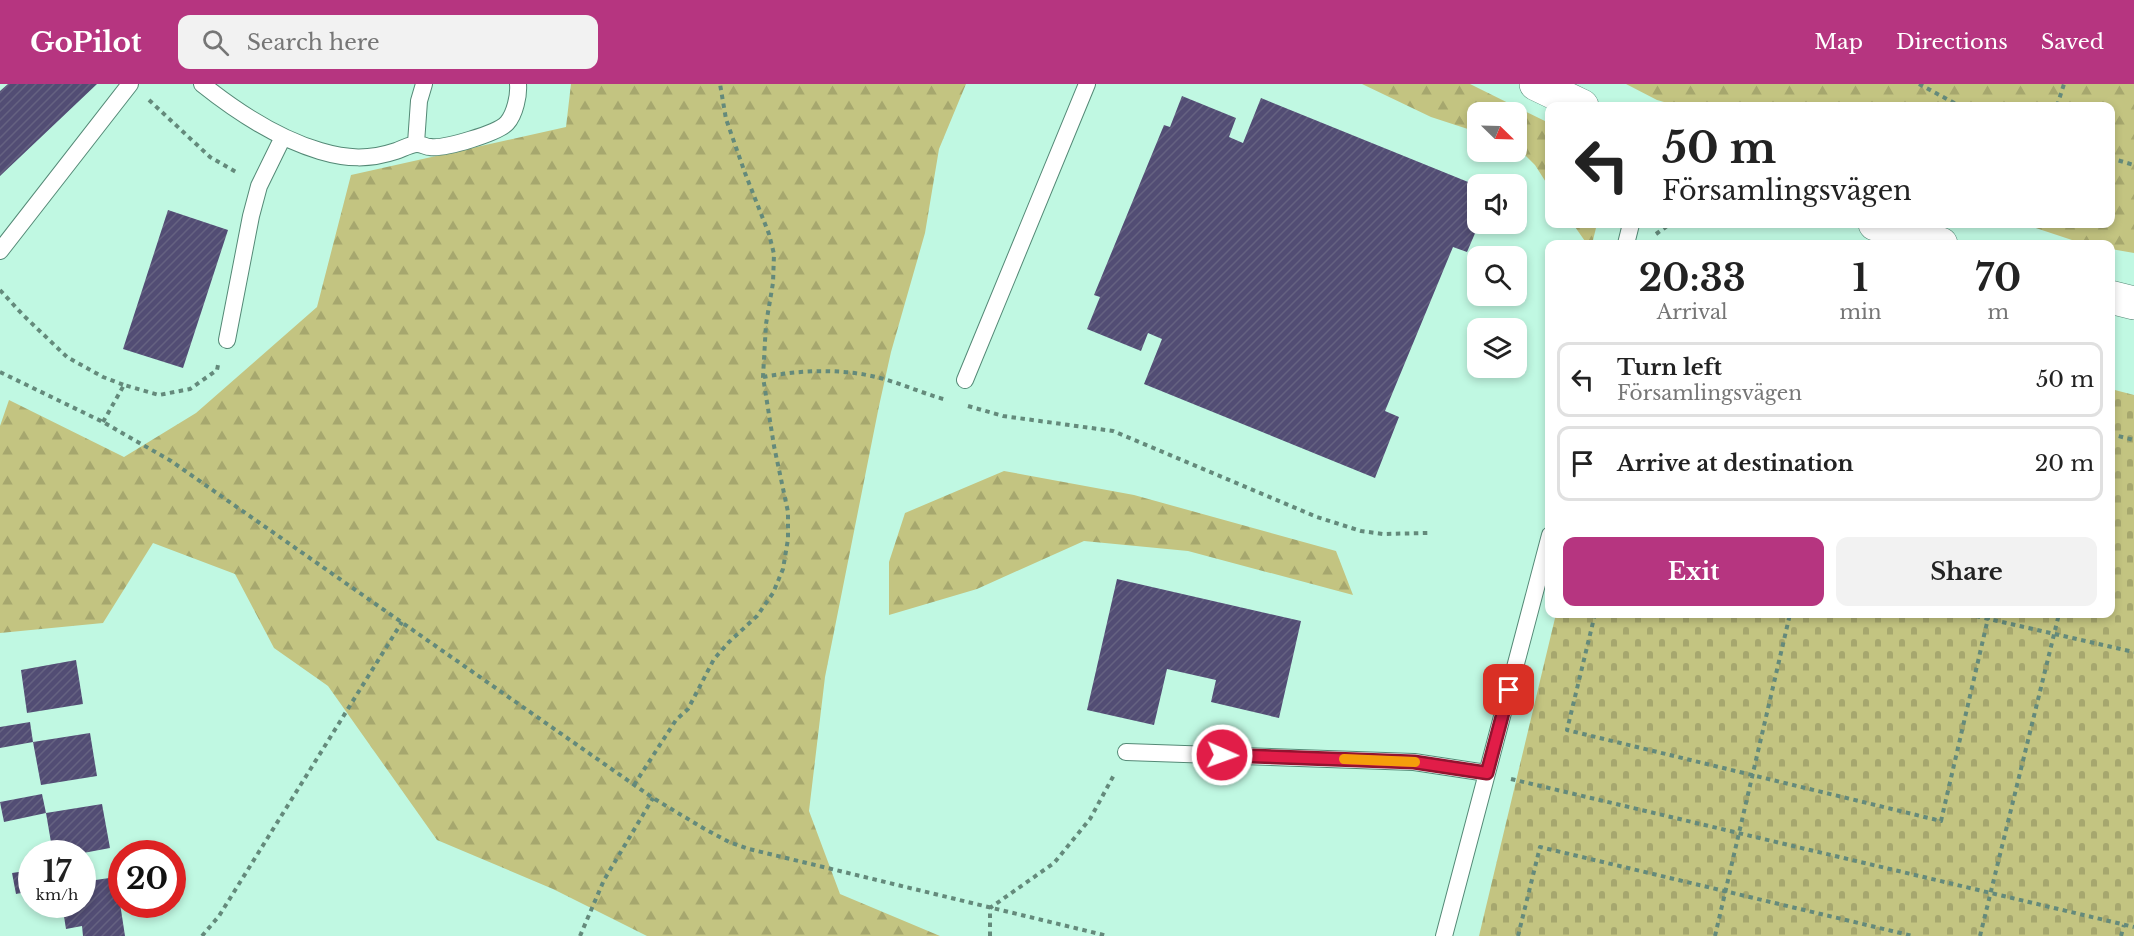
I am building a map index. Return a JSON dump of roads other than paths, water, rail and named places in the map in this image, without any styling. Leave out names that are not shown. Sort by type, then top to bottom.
[{"type":"street","points":[[1536,84],[1574,102]]},
{"type":"street","points":[[1888,228],[1928,240]]},
{"type":"street","points":[[2115,298],[2134,303]]},
{"type":"lane","points":[[0,251],[130,84]]},
{"type":"lane","points":[[202,84],[234,110],[284,137],[319,151],[348,158],[372,158],[416,143],[432,148],[454,144],[500,129],[509,121],[519,93],[518,84]]},
{"type":"lane","points":[[416,143],[419,101],[424,84]]},
{"type":"lane","points":[[965,380],[1087,84]]},
{"type":"lane","points":[[227,340],[259,186],[284,137]]},
{"type":"lane","points":[[1444,936],[1545,554]]},
{"type":"lane","points":[[1126,752],[1414,762],[1487,773]]}]
